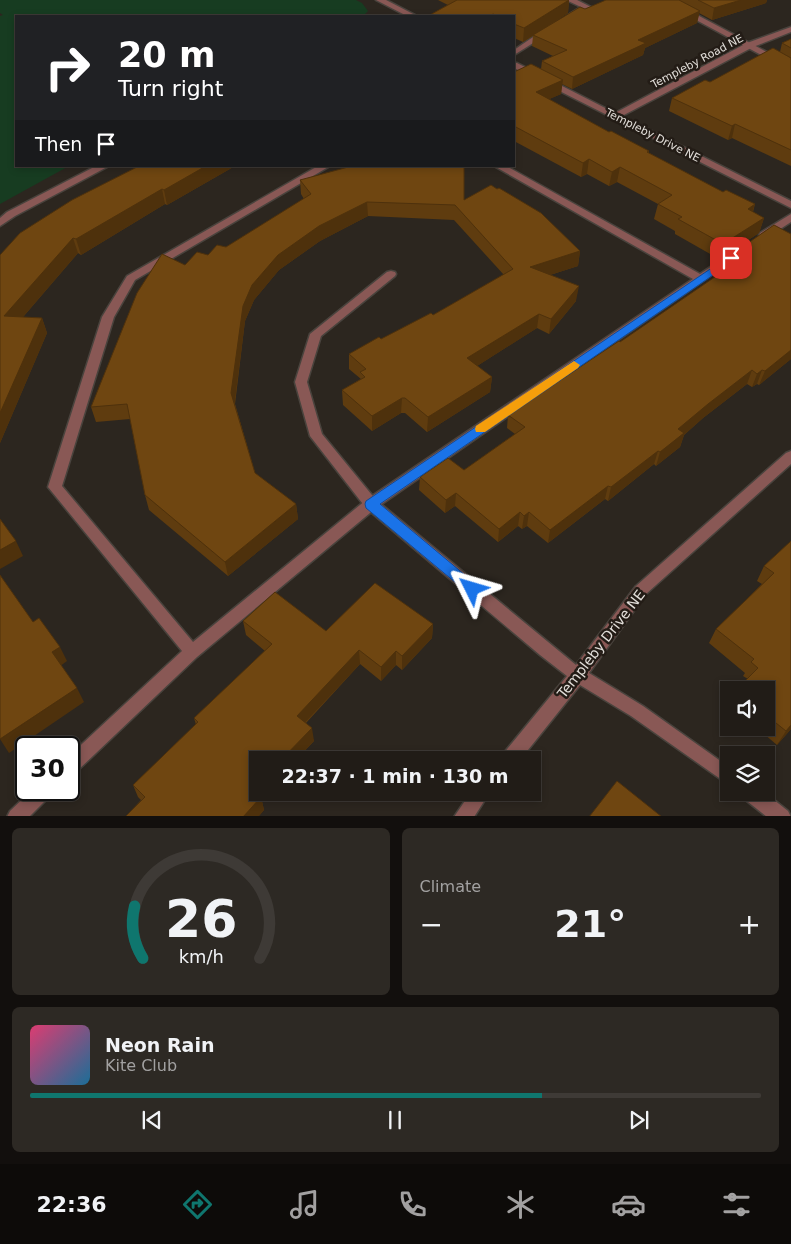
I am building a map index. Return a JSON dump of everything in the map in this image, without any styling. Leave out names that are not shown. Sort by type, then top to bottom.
[{"type":"street","points":[[380,0],[410,15]]},
{"type":"street","points":[[562,22],[590,6],[570,0]]},
{"type":"street","points":[[663,0],[791,68]]},
{"type":"street","points":[[396,15],[403,12]]},
{"type":"street","points":[[515,52],[554,28]]},
{"type":"street","name":"Templeby Road NE","points":[[616,116],[750,45],[791,29]]},
{"type":"street","name":"Templeby Drive NE","points":[[515,66],[791,205]]},
{"type":"street","points":[[0,223],[10,214],[102,167]]},
{"type":"street","points":[[192,652],[55,487],[108,317],[131,278],[322,167]]},
{"type":"street","points":[[501,167],[701,279]]},
{"type":"street","points":[[80,757],[192,652],[371,504],[791,216]]},
{"type":"street","points":[[392,274],[316,334],[301,382],[316,436],[371,504],[537,644],[578,675],[637,710],[720,771]]},
{"type":"street","name":"Templeby Drive NE","points":[[516,751],[578,675],[641,590],[791,456]]},
{"type":"street","points":[[16,816],[32,801]]},
{"type":"street","points":[[463,816],[475,801]]},
{"type":"street","points":[[761,801],[782,816]]},
{"type":"green space","points":[[0,0],[356,0],[362,3],[368,11],[364,15],[15,15],[15,167],[67,167],[0,204],[0,16],[3,15],[0,13]]},
{"type":"building","points":[[457,0],[569,0],[524,28],[515,24],[515,15],[430,15]]},
{"type":"building","points":[[606,0],[679,0],[700,11],[638,40],[646,43],[573,77],[542,61],[567,50],[533,35],[580,7],[585,9]]},
{"type":"building","points":[[698,0],[741,0],[714,8]]},
{"type":"building","points":[[791,39],[791,48],[782,43]]},
{"type":"building","points":[[773,48],[791,58],[791,150],[735,124],[732,126],[672,98],[705,80],[710,82]]},
{"type":"building","points":[[531,64],[563,80],[536,92],[723,192],[726,190],[755,204],[748,209],[764,218],[723,244],[678,219],[682,217],[658,204],[672,195],[620,167],[612,172],[589,159],[583,163],[515,127],[515,72]]},
{"type":"building","points":[[137,167],[204,167],[76,239],[73,238],[4,316],[42,318],[0,413],[0,255],[20,233],[72,200]]},
{"type":"building","points":[[348,167],[464,167],[464,200],[491,185],[497,189],[499,188],[541,213],[580,251],[530,267],[579,286],[551,319],[539,314],[467,358],[492,377],[428,417],[405,398],[372,416],[342,390],[365,377],[360,372],[366,369],[349,354],[379,337],[381,339],[431,313],[433,315],[513,269],[455,205],[367,202],[319,226],[278,255],[252,285],[243,306],[231,393],[255,473],[296,504],[225,562],[145,495],[127,404],[91,407],[137,293],[162,254],[185,265],[197,252],[208,255],[217,245],[226,247],[311,194],[300,180]]},
{"type":"building","points":[[774,225],[791,234],[791,350],[765,371],[762,370],[757,374],[752,370],[678,429],[684,433],[611,487],[608,486],[550,530],[529,512],[524,516],[520,512],[499,529],[456,493],[446,500],[420,477],[448,458],[464,470],[525,427],[508,415],[620,342],[744,257],[735,252]]},
{"type":"building","points":[[0,519],[16,541],[0,550]]},
{"type":"building","points":[[791,541],[791,725],[786,731],[775,722],[775,681],[745,681],[758,668],[751,662],[754,659],[716,629],[774,573],[764,566]]},
{"type":"building","points":[[0,575],[33,622],[39,618],[60,647],[52,652],[77,688],[0,739]]},
{"type":"building","points":[[375,583],[433,624],[402,656],[396,651],[381,667],[359,650],[297,716],[312,728],[290,751],[249,751],[249,801],[257,801],[244,816],[126,816],[145,797],[133,785],[198,722],[194,718],[272,644],[243,621],[275,592],[326,631]]},
{"type":"building","points":[[617,781],[661,816],[590,816]]},
{"type":"slow traffic","points":[[480,429],[574,365]]},
{"type":"route","points":[[472,589],[371,504],[731,258]]}]
